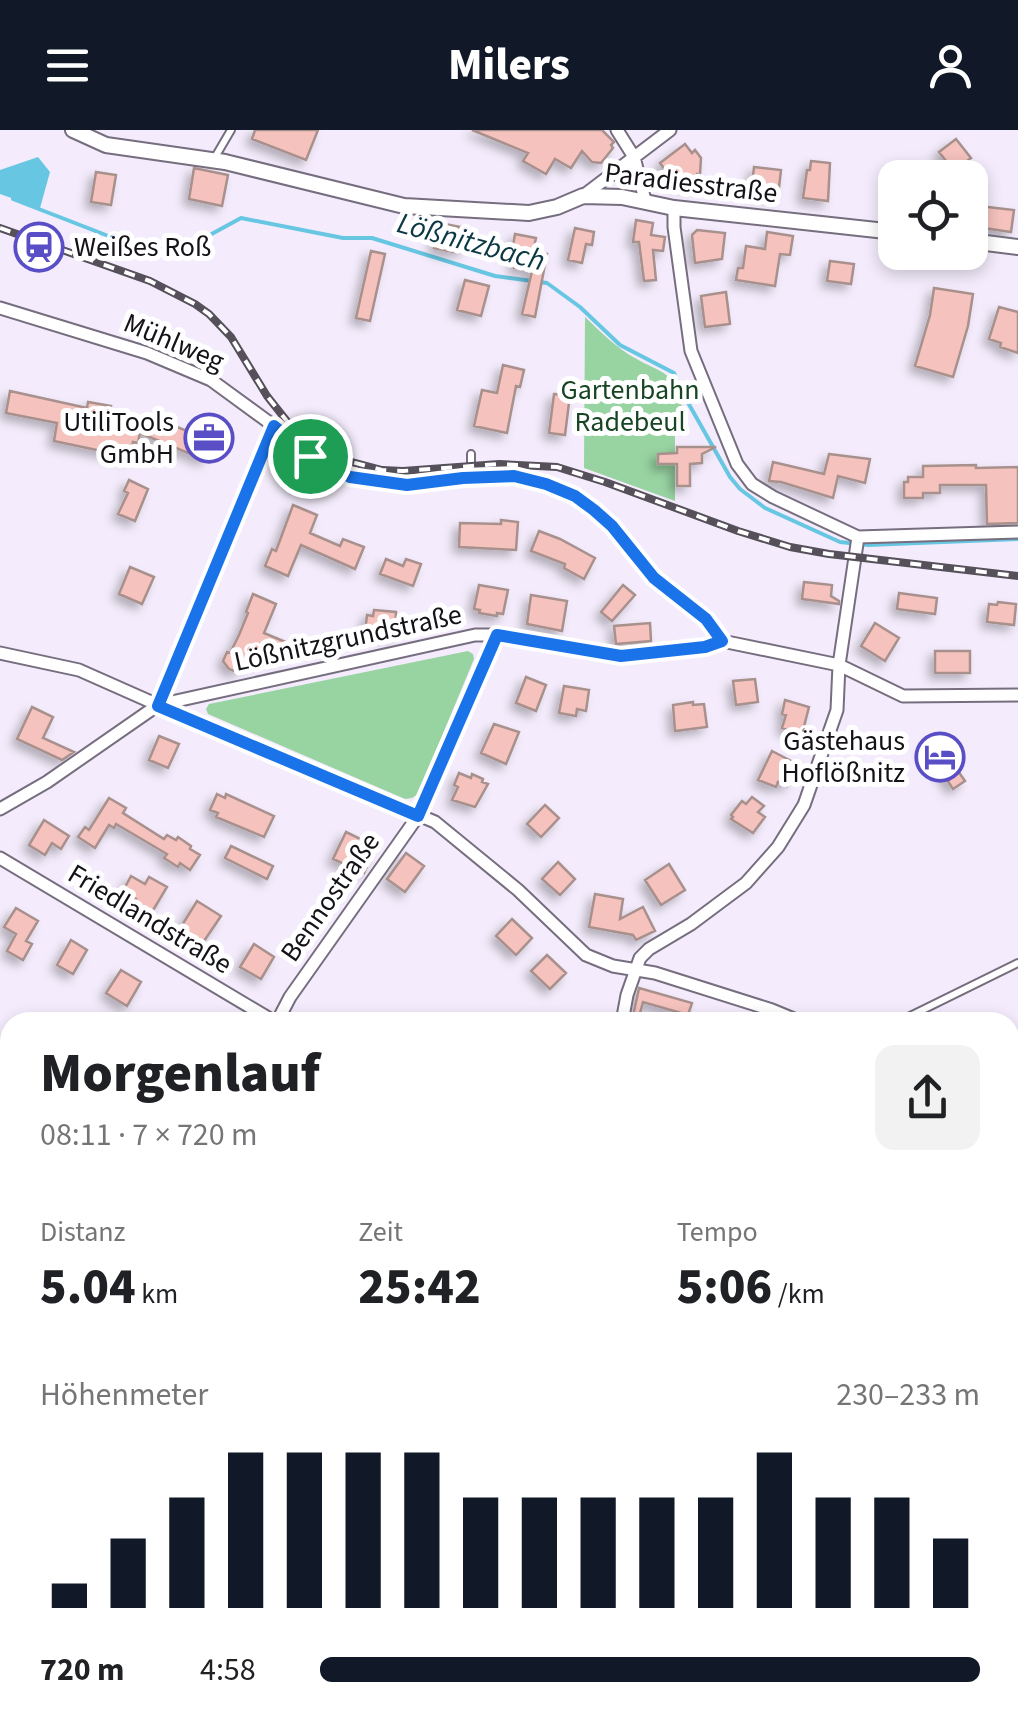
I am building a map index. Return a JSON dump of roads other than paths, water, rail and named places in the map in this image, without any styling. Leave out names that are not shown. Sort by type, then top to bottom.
[{"type":"street","name":"Paradiesstraße","points":[[73,130],[106,145],[242,166],[404,206],[529,213],[583,196],[622,196],[674,208],[878,230]]},
{"type":"street","points":[[616,130],[634,157],[645,200]]},
{"type":"street","points":[[583,196],[670,130]]},
{"type":"street","points":[[674,208],[692,352],[745,477],[758,488],[858,542],[1018,532]]},
{"type":"street","points":[[988,243],[1018,247]]},
{"type":"street","name":"Mühlweg","points":[[0,308],[147,353],[210,380],[310,456],[350,477],[407,485],[514,476],[575,496],[612,526],[654,578],[706,619],[722,641]]},
{"type":"street","points":[[0,809],[47,782],[158,706],[274,426]]},
{"type":"street","points":[[624,1012],[640,958],[746,883],[788,833],[811,789],[837,710],[858,542]]},
{"type":"street","name":"Lößnitzgrundstraße","points":[[158,706],[475,635],[497,635],[621,656],[705,647],[722,641],[840,665],[903,696],[1018,695]]},
{"type":"street","name":"Bennostraße","points":[[281,1012],[418,816],[497,635]]},
{"type":"street","points":[[0,653],[79,670],[435,822],[518,890],[586,955],[777,1012]]},
{"type":"street","name":"Friedlandstraße","points":[[0,858],[259,1012]]},
{"type":"lane","points":[[212,162],[230,130]]},
{"type":"lane","points":[[472,454],[472,477]]},
{"type":"lane","points":[[918,1012],[1018,962]]},
{"type":"water","points":[[38,157],[50,172],[40,208],[0,194],[0,170]]},
{"type":"waterway","name":"Lößnitzbach","points":[[13,199],[129,244],[159,250],[208,236],[241,218],[343,238],[372,238],[495,276],[547,283],[580,307],[620,345],[674,373],[730,477],[765,508],[840,542],[868,545],[1018,539]]},
{"type":"railway","points":[[0,228],[150,281],[195,304],[231,337],[290,425],[319,448],[348,461],[403,471],[499,464],[557,467],[790,547],[1018,576]]},
{"type":"place","name":"Weißes Roß","points":[[39,247]]},
{"type":"place","name":"UtiliTools GmbH","points":[[209,438]]},
{"type":"place","name":"Gästehaus Hoflößnitz","points":[[940,757]]},
{"type":"park label","name":"Gartenbahn Radebeul","points":[[630,406]]}]
